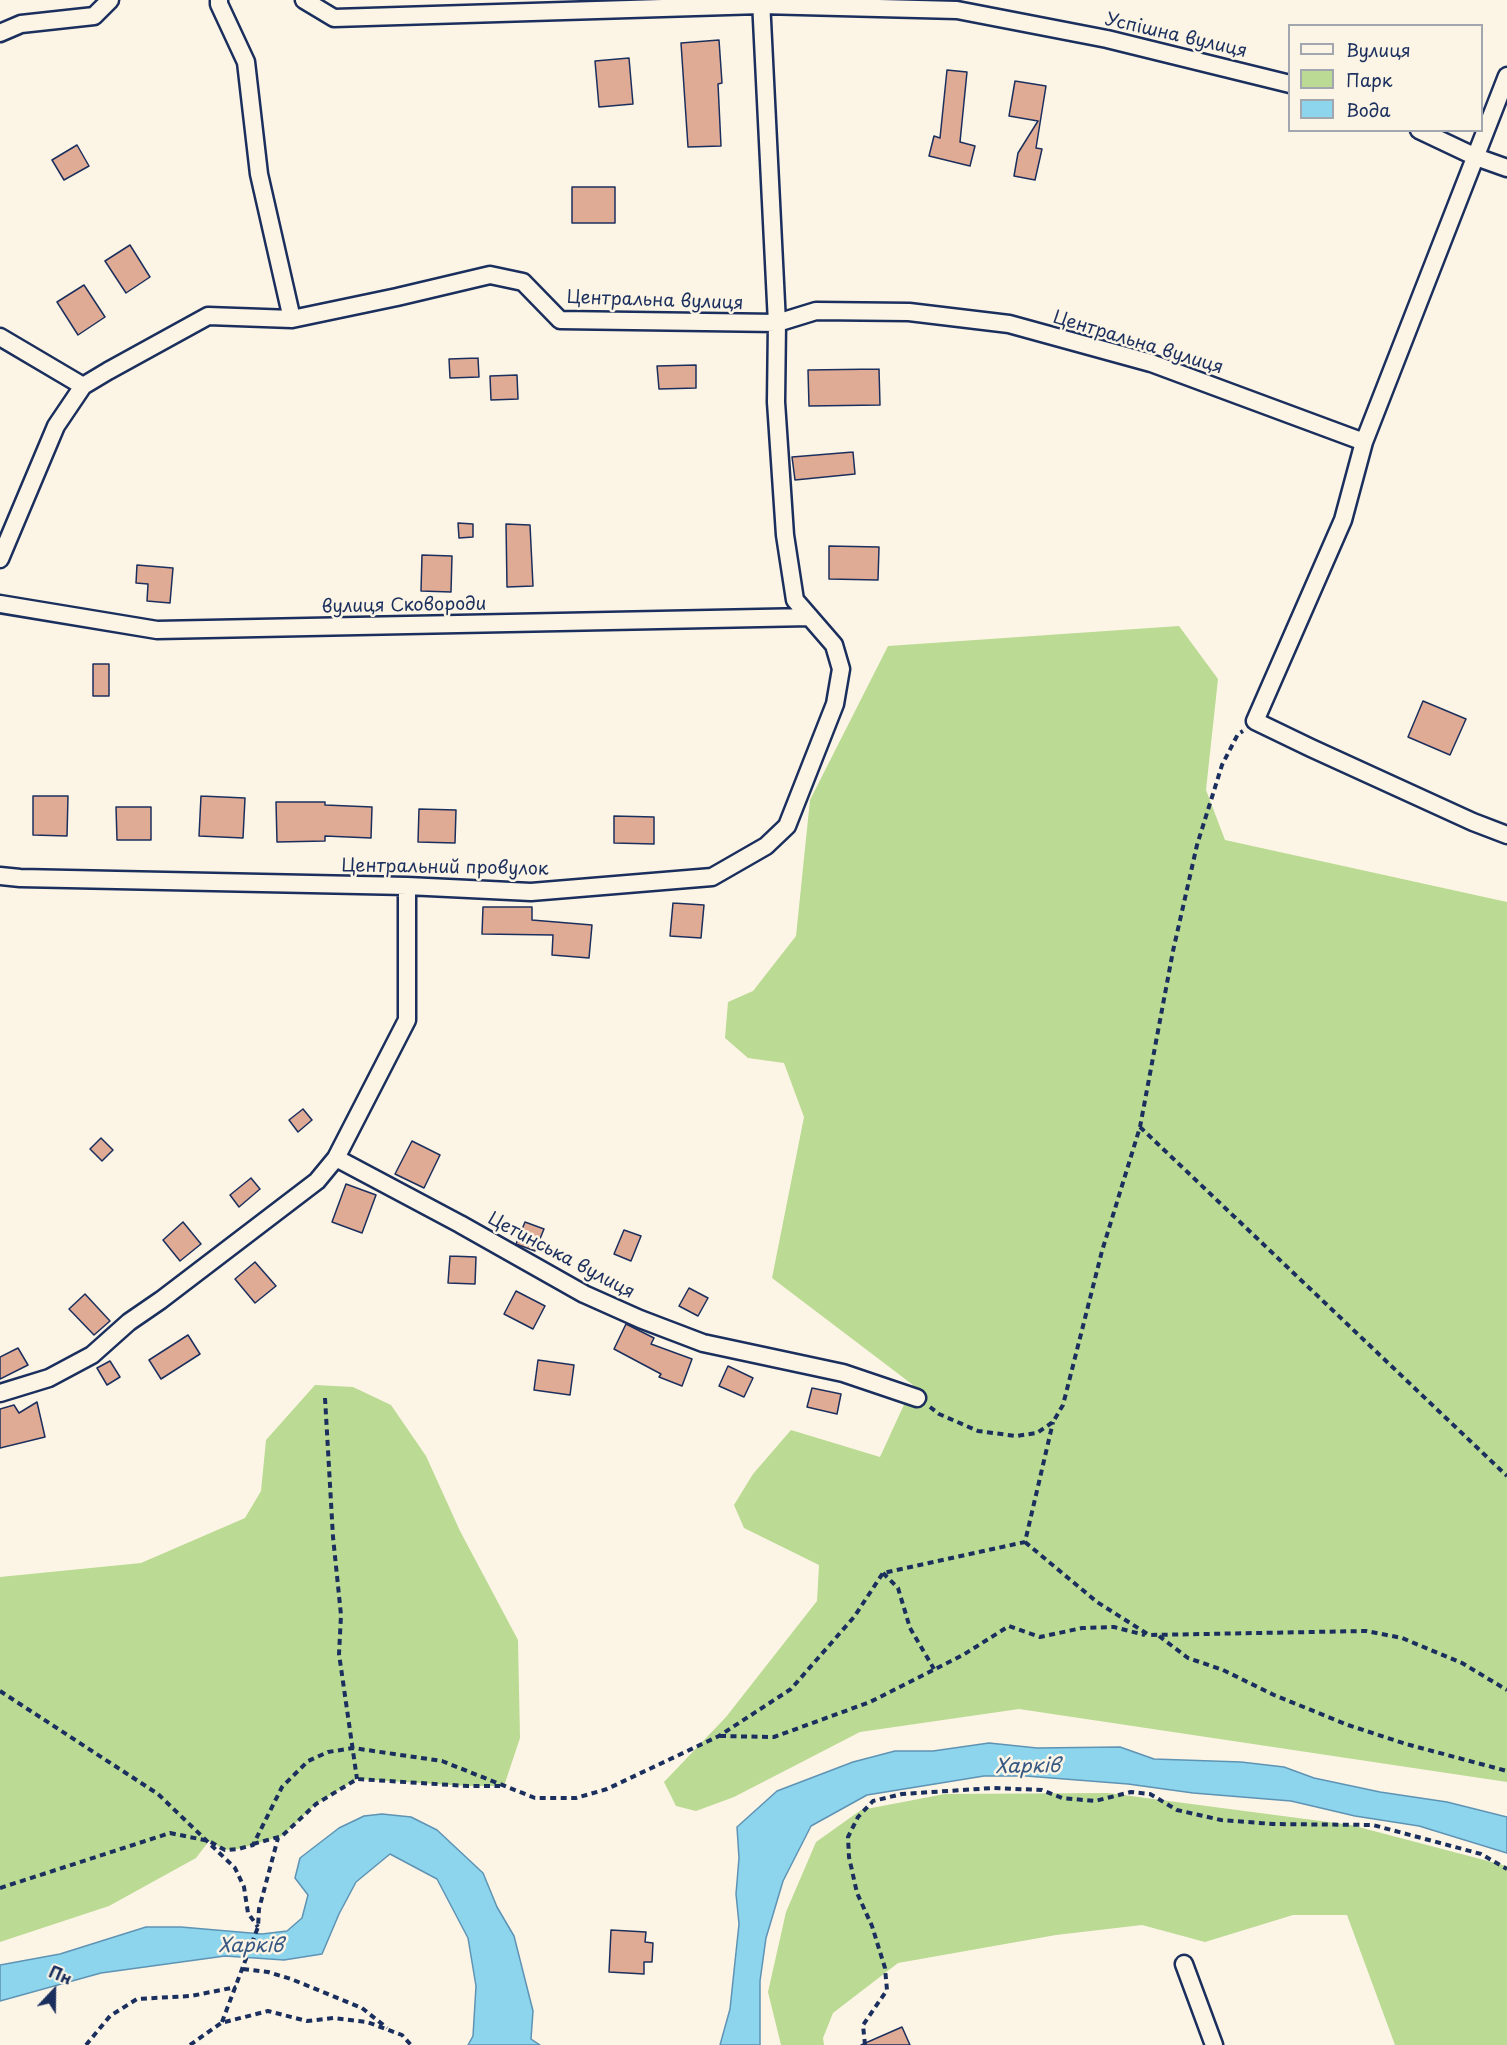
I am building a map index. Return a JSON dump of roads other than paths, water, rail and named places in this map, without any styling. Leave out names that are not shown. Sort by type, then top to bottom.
[{"type":"street","points":[[0,33],[21,24],[94,16],[110,0]]},
{"type":"street","points":[[219,0],[246,62],[259,174],[292,319]]},
{"type":"street","name":"Успішна вулиця","points":[[304,0],[334,18],[761,2],[957,10],[1107,39],[1288,84]]},
{"type":"street","name":"Центральний провулок","points":[[0,876],[43,879],[407,886],[531,892],[712,877],[766,846],[787,826],[835,704],[842,669],[834,645],[795,600],[785,535],[776,402],[777,323],[761,2]]},
{"type":"street","points":[[1507,76],[1364,442],[1343,520],[1255,720],[1473,822],[1507,835]]},
{"type":"street","points":[[1423,132],[1476,157],[1507,168]]},
{"type":"street","name":"Центральна вулиця","points":[[0,560],[56,426],[83,386],[208,316],[292,319],[490,275],[523,282],[561,320],[777,323],[816,311],[909,312],[1009,324],[1151,363],[1364,442]]},
{"type":"street","points":[[0,337],[83,386]]},
{"type":"street","name":"вулиця Сковороди","points":[[0,604],[157,630],[810,617]]},
{"type":"street","points":[[0,1393],[49,1378],[92,1355],[129,1322],[317,1181],[336,1158],[407,1020],[407,886]]},
{"type":"street","name":"Цетинська вулиця","points":[[336,1158],[584,1294],[640,1319],[704,1343],[843,1373],[917,1398]]},
{"type":"street","points":[[1184,1965],[1214,2045]]},
{"type":"water","name":"Харків","points":[[989,1743],[1037,1748],[1120,1747],[1154,1759],[1241,1762],[1284,1767],[1314,1778],[1380,1792],[1447,1802],[1507,1817],[1507,1853],[1419,1826],[1355,1816],[1291,1801],[1193,1793],[1128,1784],[1026,1776],[984,1776],[867,1795],[811,1826],[783,1881],[766,1938],[760,1981],[760,2045],[720,2045],[730,2009],[739,1924],[736,1894],[739,1858],[737,1827],[777,1791],[853,1762],[895,1751],[933,1751]]},
{"type":"water","name":"Харків","points":[[382,1814],[411,1817],[437,1830],[483,1873],[497,1907],[514,1936],[533,2011],[531,2039],[540,2045],[468,2045],[473,2036],[476,1986],[468,1938],[437,1879],[390,1854],[356,1882],[322,1954],[284,1960],[225,1956],[101,1973],[0,2001],[0,1965],[60,1954],[146,1927],[181,1927],[262,1934],[287,1931],[302,1918],[308,1895],[295,1878],[300,1858],[339,1828],[364,1816]]}]
